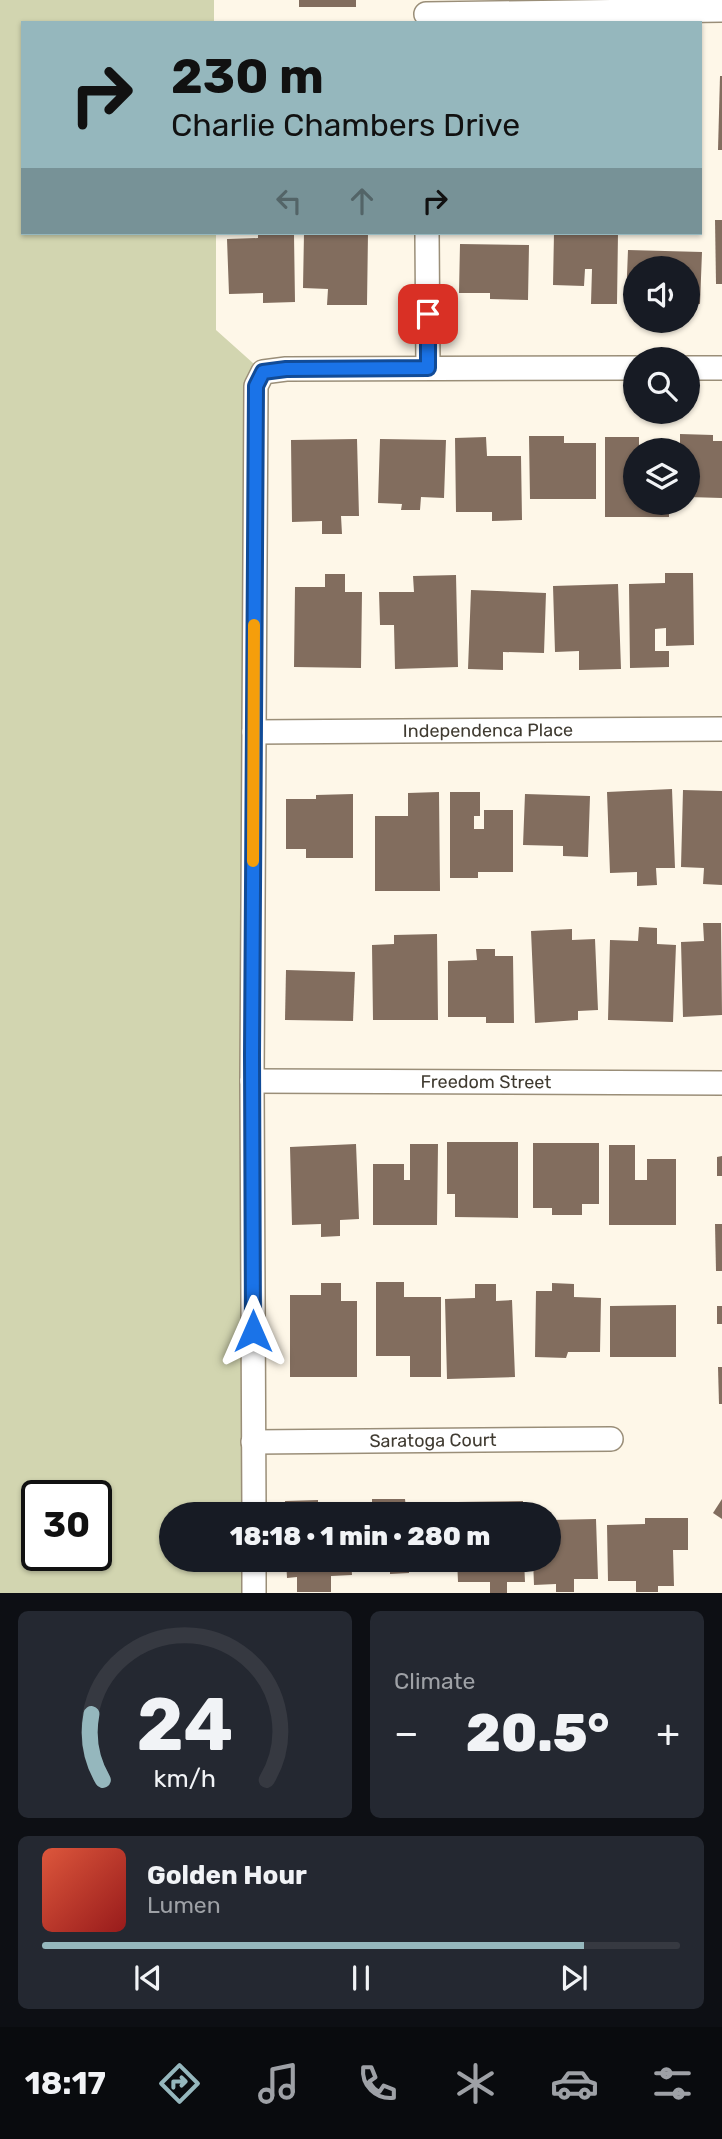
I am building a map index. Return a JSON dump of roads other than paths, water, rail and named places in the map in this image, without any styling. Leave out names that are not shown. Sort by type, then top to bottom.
[{"type":"street","points":[[426,12],[722,10]]},
{"type":"street","points":[[427,235],[428,368]]},
{"type":"street","points":[[254,1502],[252,1081],[256,386],[263,372],[286,369],[623,368]]},
{"type":"street","points":[[700,368],[722,368]]},
{"type":"street","name":"Independenca Place","points":[[254,732],[722,729]]},
{"type":"street","name":"Freedom Street","points":[[252,1081],[722,1083]]},
{"type":"street","name":"Saratoga Court","points":[[253,1442],[611,1439]]},
{"type":"street","points":[[254,1572],[254,1593]]}]
